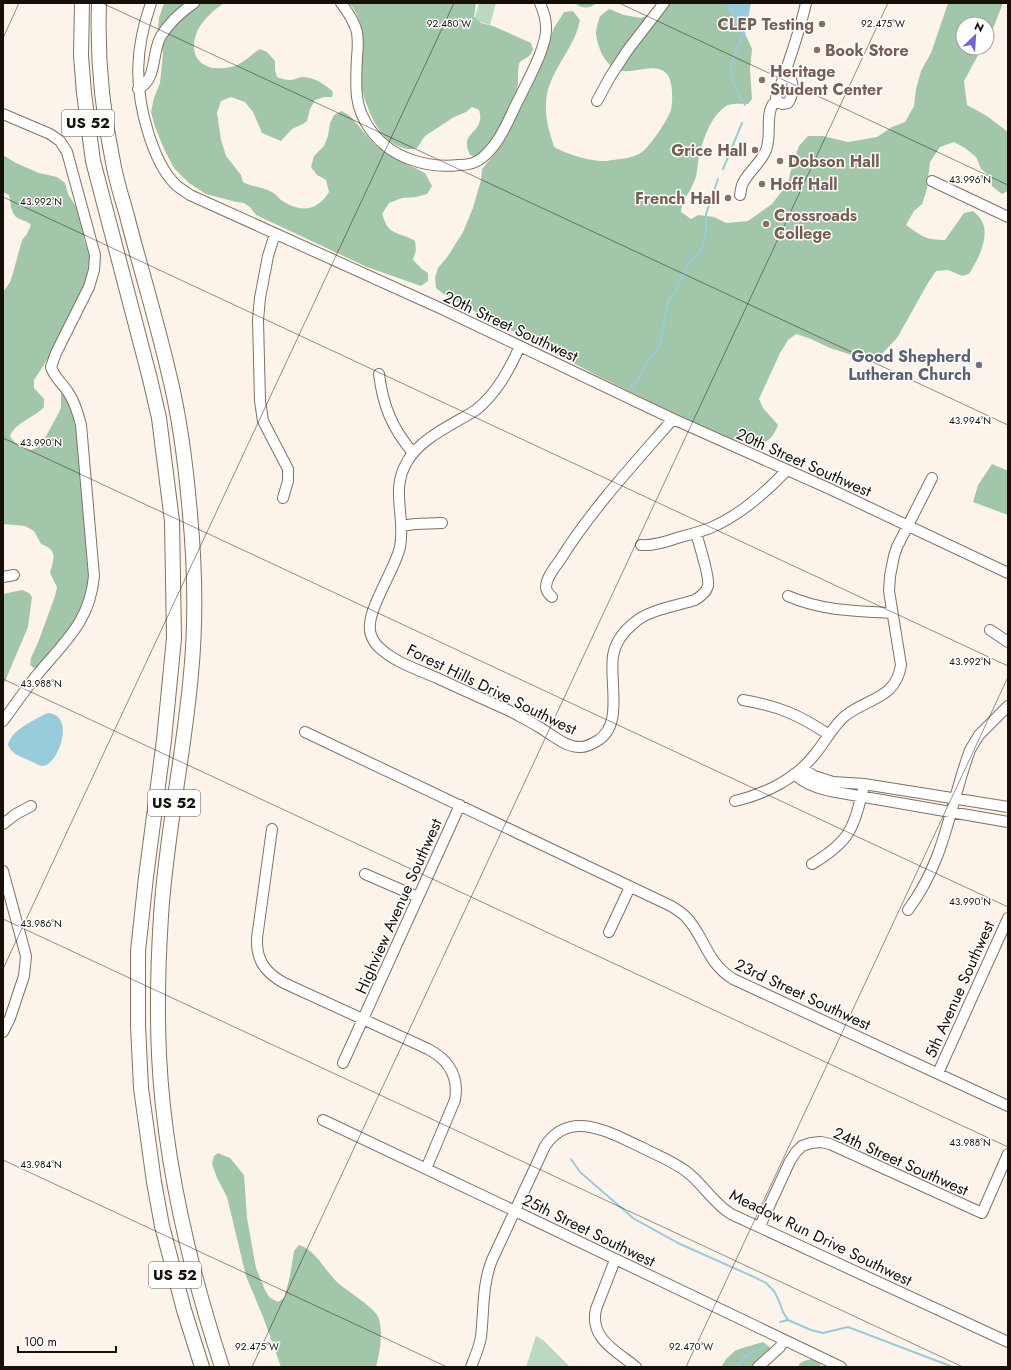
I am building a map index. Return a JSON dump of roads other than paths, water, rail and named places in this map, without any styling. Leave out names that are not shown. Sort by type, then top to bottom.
[{"type":"highway","name":"US 52","points":[[82,3],[81,63],[93,161],[159,418],[172,521],[174,638],[138,951],[138,1025],[141,1088],[154,1182],[162,1226],[178,1287],[202,1367]]},
{"type":"highway","name":"US 52","points":[[99,3],[99,61],[102,93],[113,163],[168,371],[184,459],[190,515],[194,594],[191,673],[161,914],[158,980],[159,1055],[165,1125],[176,1194],[190,1258],[222,1367]]},
{"type":"street","name":"20th Street Southwest","points":[[151,3],[143,30],[140,48],[138,89],[150,141],[158,158],[167,173],[177,185],[190,195],[435,306],[673,419],[909,525],[1008,573]]},
{"type":"street","points":[[138,89],[144,86],[149,79],[160,37],[169,24],[194,3]]},
{"type":"street","points":[[341,3],[354,23],[357,34],[356,86],[357,101],[362,117],[382,143],[396,153],[412,160],[447,167],[465,165],[480,159],[493,148],[502,133],[540,54],[545,39],[546,26],[540,3]]},
{"type":"street","points":[[597,101],[610,77],[627,51],[664,3]]},
{"type":"street","points":[[740,195],[742,183],[767,149],[769,135],[769,113],[773,104],[778,102],[776,98],[788,67],[804,16],[806,3]]},
{"type":"street","points":[[3,114],[50,134],[60,141],[67,152],[93,244],[95,260],[93,276],[89,287],[56,353],[51,367],[56,378],[72,399],[79,415],[81,425],[94,576],[92,595],[80,622],[66,642],[36,676],[3,721]]},
{"type":"street","points":[[932,181],[1008,217]]},
{"type":"street","points":[[275,234],[268,256],[260,298],[258,320],[260,401],[263,421],[288,469],[288,481],[283,498]]},
{"type":"street","name":"Forest Hills Drive Southwest","points":[[520,346],[504,377],[492,395],[476,410],[429,439],[407,460],[401,473],[398,487],[401,526],[400,547],[371,614],[370,634],[377,645],[390,655],[408,665],[518,715],[569,745],[579,748],[591,745],[601,740],[610,728],[613,717],[613,656],[616,646],[626,631],[644,616],[700,598],[708,587],[707,576],[696,533]]},
{"type":"street","points":[[379,374],[381,390],[389,416],[395,429],[413,453]]},
{"type":"street","points":[[552,597],[548,593],[546,586],[547,582],[574,539],[603,499],[673,419]]},
{"type":"street","points":[[641,545],[649,546],[662,543],[710,528],[735,514],[771,486],[786,470]]},
{"type":"street","points":[[735,801],[763,793],[778,785],[798,771],[814,756],[844,717],[857,707],[883,695],[892,688],[898,679],[901,660],[889,592],[892,562],[897,547],[932,478]]},
{"type":"street","points":[[401,526],[442,523]]},
{"type":"street","points":[[3,577],[14,575]]},
{"type":"street","points":[[788,596],[802,602],[830,609],[892,612]]},
{"type":"street","points":[[990,630],[1008,642]]},
{"type":"street","points":[[743,700],[766,704],[790,712],[807,720],[829,735]]},
{"type":"street","points":[[908,910],[934,867],[945,838],[967,760],[975,741],[1008,706]]},
{"type":"street","name":"23rd Street Southwest","points":[[305,732],[671,906],[686,918],[714,963],[725,974],[733,979],[1008,1106]]},
{"type":"street","points":[[798,771],[833,782],[864,784],[1008,807]]},
{"type":"street","points":[[798,771],[800,780],[817,788],[1008,822]]},
{"type":"street","points":[[812,864],[835,849],[847,835],[855,820],[864,784]]},
{"type":"street","name":"Highview Avenue Southwest","points":[[343,1063],[460,805]]},
{"type":"street","points":[[3,824],[16,814],[31,806]]},
{"type":"street","points":[[272,829],[257,938],[257,950],[261,962],[267,971],[276,979],[433,1052],[443,1059],[452,1072],[456,1090],[455,1100],[426,1169]]},
{"type":"street","points":[[3,871],[26,956],[24,976],[10,1018],[3,1032]]},
{"type":"street","points":[[365,874],[418,897]]},
{"type":"street","points":[[609,932],[630,887]]},
{"type":"street","name":"5th Avenue Southwest","points":[[938,1073],[1008,918]]},
{"type":"street","name":"25th Street Southwest","points":[[324,1120],[841,1367]]},
{"type":"street","name":"Meadow Run Drive Southwest","points":[[471,1367],[480,1338],[484,1287],[488,1269],[516,1211],[542,1151],[548,1141],[567,1128],[585,1126],[599,1128],[676,1164],[689,1173],[724,1209],[1008,1342]]},
{"type":"street","name":"24th Street Southwest","points":[[760,1226],[793,1156],[802,1146],[816,1142],[830,1144],[982,1214],[1008,1154]]},
{"type":"street","points":[[616,1260],[594,1315],[595,1326],[599,1335],[605,1342],[636,1367]]},
{"type":"street","points":[[758,1367],[780,1347],[784,1340]]},
{"type":"water","points":[[725,3],[751,3],[745,35],[743,35],[732,20],[731,14]]},
{"type":"water","points":[[49,713],[57,716],[62,723],[62,741],[54,758],[48,764],[40,766],[16,754],[8,745],[13,735],[23,726]]},
{"type":"waterway","points":[[743,35],[734,55],[731,70],[734,85],[745,105]]},
{"type":"waterway","points":[[723,169],[742,123]]},
{"type":"waterway","points":[[630,388],[640,377],[647,362],[655,354],[660,344],[668,302],[676,290],[687,264],[700,252],[706,234],[706,214],[718,179]]},
{"type":"waterway","points":[[571,1159],[580,1172],[633,1218],[680,1244],[766,1283],[774,1291],[788,1320],[811,1330],[823,1333],[848,1327],[953,1367]]},
{"type":"waterway","points":[[780,1322],[788,1320]]},
{"type":"waterway","points":[[736,1367],[746,1356],[766,1346]]},
{"type":"place","name":"CLEP Testing","points":[[822,24]]},
{"type":"place","name":"Book Store","points":[[817,50]]},
{"type":"place","name":"Heritage Student Center","points":[[762,80]]},
{"type":"place","name":"Grice Hall","points":[[755,150]]},
{"type":"place","name":"Dobson Hall","points":[[780,161]]},
{"type":"place","name":"Hoff Hall","points":[[762,184]]},
{"type":"place","name":"French Hall","points":[[728,198]]},
{"type":"place","name":"Crossroads College","points":[[766,224]]},
{"type":"place","name":"Good Shepherd Lutheran Church","points":[[979,365]]}]
